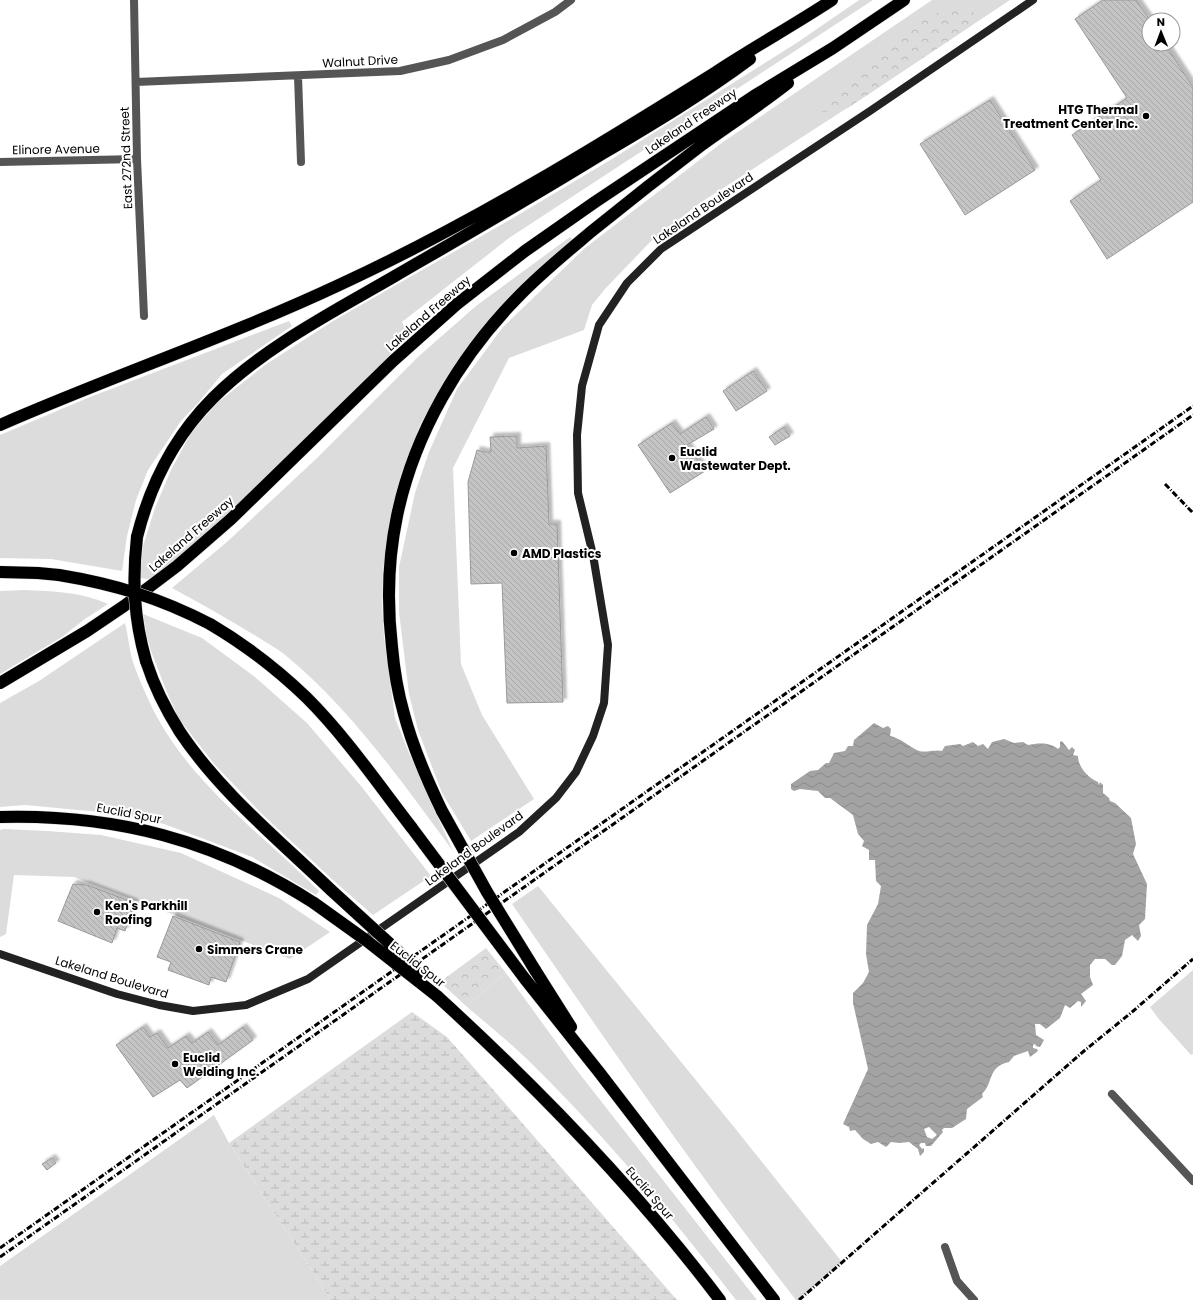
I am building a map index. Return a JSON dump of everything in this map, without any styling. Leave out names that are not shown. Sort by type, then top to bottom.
[{"type":"highway","points":[[0,425],[262,320],[341,285],[405,253],[487,210],[568,163],[832,0]]},
{"type":"highway","name":"Lakeland Freeway","points":[[0,683],[87,631],[124,606],[177,566],[237,513],[393,361],[457,304],[531,247],[595,202],[754,96],[832,48],[904,0]]},
{"type":"highway","points":[[437,996],[400,953],[256,819],[205,765],[180,731],[169,713],[151,678],[138,630],[134,595],[134,576],[138,537],[142,518],[152,489],[178,442],[198,414],[213,398],[248,368],[305,328],[563,178],[644,129],[721,80],[812,13]]},
{"type":"highway","points":[[599,1072],[490,898],[442,811],[419,759],[403,713],[398,689],[389,615],[392,546],[396,517],[410,468],[431,420],[455,375],[469,354],[501,315],[539,276],[590,233],[664,174],[706,142],[762,103],[832,48]]},
{"type":"highway","points":[[0,572],[59,575],[100,583],[138,593],[174,606],[210,624],[234,639],[255,654],[307,698],[350,748],[412,828],[524,979],[599,1072],[774,1300]]},
{"type":"highway","name":"Euclid Spur","points":[[0,817],[43,816],[86,819],[128,826],[171,836],[254,868],[314,902],[437,996],[528,1081],[648,1212],[718,1297]]},
{"type":"street","name":"East 272nd Street","points":[[134,0],[137,159],[144,316]]},
{"type":"street","name":"Walnut Drive","points":[[136,82],[400,71],[450,60],[503,40],[555,12],[571,0]]},
{"type":"street","name":"Lakeland Boulevard","points":[[0,954],[117,994],[158,1005],[192,1011],[246,1005],[308,979],[519,832],[556,798],[576,772],[593,736],[604,703],[608,645],[593,555],[578,493],[577,435],[582,386],[599,325],[627,283],[661,249],[1033,0]]},
{"type":"street","points":[[298,76],[301,162]]},
{"type":"street","name":"Elinore Avenue","points":[[0,162],[137,159]]},
{"type":"street","points":[[1112,1094],[1193,1181]]},
{"type":"street","points":[[944,1247],[957,1281],[974,1300]]},
{"type":"green space","points":[[859,0],[873,0],[509,238],[402,322],[409,336],[236,508],[156,577],[147,579],[140,578],[143,546],[155,508],[171,470],[191,433],[217,403],[265,365],[333,321],[513,218],[612,159],[798,42]]},
{"type":"green space","points":[[932,0],[1010,0],[700,203],[650,242],[605,289],[592,305],[584,330],[509,358],[453,468],[461,664],[482,715],[534,799],[471,841],[442,793],[418,730],[409,694],[399,612],[399,567],[415,493],[429,452],[457,389],[503,327],[585,248],[723,142]]},
{"type":"green space","points":[[957,5],[971,8],[975,15],[971,26],[848,108],[820,112],[826,97],[855,78],[887,53],[927,17]]},
{"type":"green space","points":[[570,237],[574,241],[544,266],[498,309],[454,367],[421,423],[401,474],[389,524],[383,571],[382,603],[384,637],[395,718],[453,851],[374,747],[332,698],[308,675],[274,647],[172,588],[228,541],[316,459],[419,356],[476,306]]},
{"type":"green space","points":[[289,321],[292,326],[222,374],[181,421],[148,470],[136,500],[127,536],[122,571],[51,559],[0,558],[0,435],[90,397]]},
{"type":"green space","points":[[25,590],[78,595],[108,604],[85,619],[62,637],[0,674],[0,591]]},
{"type":"green space","points":[[143,614],[202,638],[255,677],[307,723],[361,786],[431,876],[373,915],[334,881],[261,813],[215,765],[179,719],[151,651]]},
{"type":"green space","points":[[125,623],[132,659],[143,688],[157,717],[173,742],[210,788],[319,891],[316,895],[252,857],[164,824],[121,814],[25,805],[0,807],[0,703],[39,681]]},
{"type":"green space","points":[[0,830],[101,835],[181,853],[279,898],[330,932],[290,959],[74,877],[14,875],[6,934],[0,937]]},
{"type":"green space","points":[[538,886],[842,1262],[799,1300],[796,1300],[686,1154],[512,904]]},
{"type":"green space","points":[[486,948],[506,973],[466,1006],[440,982]]},
{"type":"green space","points":[[1193,970],[1193,1054],[1191,1055],[1150,1007]]},
{"type":"green space","points":[[506,973],[575,1068],[757,1300],[736,1300],[687,1237],[610,1146],[528,1060],[466,1006]]},
{"type":"green space","points":[[412,1012],[447,1037],[677,1300],[331,1300],[229,1143]]},
{"type":"green space","points":[[214,1115],[229,1143],[331,1300],[0,1300],[0,1266]]},
{"type":"water","points":[[874,723],[883,728],[888,726],[891,729],[890,736],[919,751],[942,751],[945,746],[960,744],[963,746],[973,742],[978,746],[983,744],[988,749],[992,742],[1004,739],[1014,743],[1023,742],[1028,745],[1048,744],[1058,749],[1060,747],[1060,742],[1062,741],[1069,750],[1072,747],[1075,750],[1073,755],[1078,756],[1078,760],[1087,775],[1098,782],[1099,785],[1100,782],[1103,785],[1103,793],[1109,798],[1110,801],[1115,803],[1131,818],[1136,844],[1133,854],[1147,884],[1145,919],[1139,925],[1141,936],[1138,941],[1132,935],[1125,940],[1122,956],[1115,965],[1112,965],[1105,959],[1095,959],[1090,965],[1090,977],[1093,985],[1081,994],[1086,1001],[1081,1007],[1081,1002],[1078,1001],[1070,1008],[1065,1005],[1060,1018],[1046,1029],[1040,1024],[1035,1024],[1036,1035],[1044,1040],[1040,1047],[1036,1046],[1035,1044],[1033,1045],[1033,1048],[1037,1049],[1038,1051],[1030,1057],[1028,1051],[1014,1056],[1009,1062],[997,1067],[982,1094],[983,1097],[967,1109],[966,1119],[952,1128],[944,1128],[942,1130],[943,1132],[931,1146],[926,1146],[925,1143],[921,1143],[919,1145],[922,1149],[924,1148],[924,1152],[920,1156],[918,1149],[909,1142],[891,1142],[886,1147],[878,1142],[871,1144],[863,1139],[855,1130],[850,1131],[849,1127],[843,1124],[868,1069],[853,1003],[853,993],[863,983],[869,972],[866,954],[867,925],[878,904],[881,886],[876,881],[875,860],[869,860],[869,850],[862,846],[864,841],[858,834],[853,815],[830,798],[825,798],[818,791],[800,789],[794,791],[791,789],[791,784],[810,771],[818,770],[826,763],[829,763],[834,753],[845,751],[848,746],[853,746],[854,740]],"holes":[[[929,1127],[937,1135],[932,1139],[927,1137],[924,1129]]]},
{"type":"building","name":"HTG Thermal Treatment Center Inc.","points":[[1103,0],[1136,0],[1144,12],[1141,12],[1141,52],[1170,52],[1193,87],[1193,202],[1107,259],[1070,201],[1101,180],[1072,135],[1127,98],[1075,19]]},
{"type":"building","points":[[990,100],[1035,170],[965,215],[920,144]]},
{"type":"building","points":[[753,371],[767,391],[736,411],[723,391]]},
{"type":"building","name":"Euclid Wastewater Dept.","points":[[706,417],[714,429],[687,445],[705,471],[670,493],[638,445],[672,423],[680,434]]},
{"type":"building","points":[[784,427],[790,436],[775,445],[769,437]]},
{"type":"building","name":"AMD Plastics","points":[[517,436],[517,448],[546,446],[549,524],[557,524],[563,702],[507,703],[502,583],[471,584],[468,482],[477,450],[491,452],[490,437]]},
{"type":"building","name":"Ken's Parkhill Roofing","points":[[73,884],[87,885],[135,903],[125,931],[117,928],[112,943],[58,921]]},
{"type":"building","name":"Simmers Crane","points":[[173,916],[240,942],[226,982],[211,977],[209,985],[168,970],[171,962],[157,957]]},
{"type":"building","name":"Euclid Welding Inc.","points":[[143,1027],[150,1037],[157,1033],[168,1048],[186,1036],[192,1043],[208,1032],[218,1045],[243,1027],[253,1040],[187,1088],[180,1080],[153,1097],[116,1045]]},
{"type":"building","points":[[52,1158],[56,1163],[47,1170],[42,1164]]},
{"type":"railway","points":[[0,1248],[1193,406]]},
{"type":"railway","points":[[0,1257],[1193,415]]},
{"type":"railway","points":[[1165,484],[1193,513]]},
{"type":"railway","points":[[799,1300],[1084,1051],[1193,959]]},
{"type":"place","name":"HTG Thermal Treatment Center Inc.","points":[[1146,116]]},
{"type":"place","name":"Euclid Wastewater Dept.","points":[[672,458]]},
{"type":"place","name":"AMD Plastics","points":[[514,553]]},
{"type":"place","name":"Ken's Parkhill Roofing","points":[[97,912]]},
{"type":"place","name":"Simmers Crane","points":[[199,949]]},
{"type":"place","name":"Euclid Welding Inc.","points":[[175,1064]]}]
